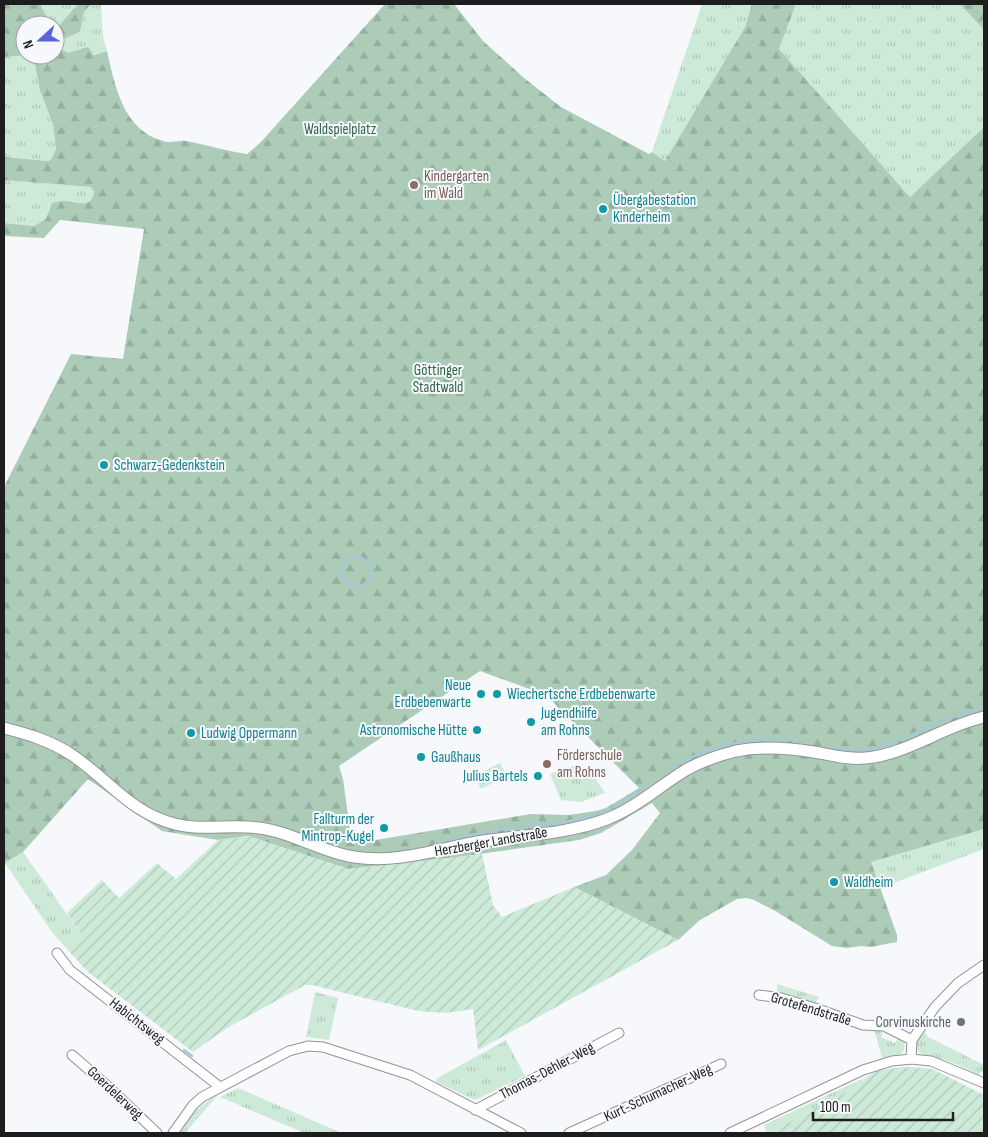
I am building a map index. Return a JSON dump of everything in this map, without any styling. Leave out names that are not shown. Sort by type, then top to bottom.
[{"type":"street","name":"Herzberger Landstraße","points":[[4,728],[33,736],[73,755],[128,802],[142,812],[160,820],[178,825],[197,827],[258,828],[351,856],[390,859],[480,842],[563,831],[585,826],[618,814],[687,769],[712,758],[737,751],[759,748],[788,749],[844,758],[863,759],[898,751],[951,726],[984,717]]},
{"type":"street","name":"Habichtsweg","points":[[57,953],[70,970],[220,1087]]},
{"type":"street","points":[[910,1059],[912,1040],[935,1007],[958,983],[984,965]]},
{"type":"street","name":"Grotefendstraße","points":[[760,995],[781,998],[863,1025],[884,1026],[912,1040]]},
{"type":"street","name":"Thomas-Dehler-Weg","points":[[475,1110],[619,1033]]},
{"type":"street","points":[[172,1133],[193,1105],[220,1087],[289,1051],[301,1047],[314,1046],[337,1051],[410,1076],[520,1133]]},
{"type":"street","name":"Goerdelerweg","points":[[72,1055],[157,1133]]},
{"type":"street","points":[[730,1133],[863,1070],[882,1063],[910,1059],[931,1061],[984,1083]]},
{"type":"street","name":"Kurt-Schumacher-Weg","points":[[569,1133],[721,1064]]},
{"type":"green space","points":[[4,4],[40,4],[46,15],[15,15],[15,56],[4,57]]},
{"type":"green space","points":[[40,4],[78,4],[65,19],[65,15],[46,15]]},
{"type":"green space","name":"Göttinger Stadtwald","points":[[78,4],[91,4],[84,12],[80,32],[65,38],[65,19]]},
{"type":"green space","points":[[91,4],[101,4],[103,36],[107,51],[82,55],[65,52],[65,38],[80,32],[84,12]]},
{"type":"green space","name":"Göttinger Stadtwald","points":[[385,4],[454,4],[483,41],[524,78],[561,107],[649,154],[652,152],[665,161],[745,27],[752,4],[796,4],[779,49],[910,197],[984,127],[984,829],[871,862],[897,935],[897,942],[871,947],[847,948],[832,946],[777,912],[747,898],[737,899],[700,920],[678,940],[574,887],[606,875],[632,850],[660,813],[652,803],[601,833],[579,840],[444,859],[348,869],[248,836],[218,840],[162,831],[88,779],[23,852],[5,863],[4,487],[71,354],[123,359],[144,229],[60,220],[44,238],[4,236],[4,223],[34,226],[46,219],[52,203],[69,201],[86,203],[90,201],[94,192],[91,187],[4,180],[4,157],[47,161],[51,160],[56,149],[53,124],[40,91],[35,65],[65,65],[65,52],[68,53],[88,47],[94,55],[107,51],[123,105],[138,127],[149,135],[166,142],[186,141],[247,154],[260,143]],"holes":[[[480,671],[546,695],[639,788],[606,808],[596,811],[569,815],[531,814],[352,844],[343,779],[339,766]]]},
{"type":"green space","points":[[702,4],[752,4],[745,27],[665,161],[652,152]]},
{"type":"green space","points":[[796,4],[960,4],[984,30],[984,127],[910,197],[779,49]]},
{"type":"green space","points":[[960,4],[984,4],[984,30]]},
{"type":"green space","points":[[15,56],[15,65],[35,65],[40,91],[53,124],[56,149],[51,160],[4,157],[4,57]]},
{"type":"green space","points":[[4,180],[91,187],[94,192],[90,202],[63,201],[57,204],[50,208],[46,219],[34,226],[4,223]]},
{"type":"green space","points":[[500,763],[507,776],[481,789],[475,776]]},
{"type":"green space","points":[[572,766],[594,776],[605,793],[581,802],[561,800],[550,774]]},
{"type":"green space","points":[[984,829],[984,849],[883,887],[881,891],[870,862]]},
{"type":"green space","points":[[248,836],[348,869],[482,854],[493,905],[502,917],[574,887],[678,940],[478,1050],[473,1009],[446,1013],[418,1011],[312,985],[305,985],[227,1028],[193,1052],[88,972],[66,948],[81,934],[67,913],[102,880],[119,898],[157,863],[176,879],[218,840]]},
{"type":"green space","points":[[23,852],[81,934],[66,948],[52,932],[5,863]]},
{"type":"green space","points":[[777,984],[819,997],[815,1003],[777,992]]},
{"type":"green space","points":[[315,992],[338,998],[329,1040],[306,1037]]},
{"type":"green space","points":[[874,1029],[884,1030],[881,1037],[895,1043],[899,1036],[902,1038],[905,1047],[900,1055],[882,1058]]},
{"type":"green space","points":[[925,1032],[928,1037],[984,1065],[984,1073],[981,1071],[979,1076],[954,1063],[921,1054],[917,1049],[916,1043]]},
{"type":"green space","points":[[506,1040],[525,1076],[475,1100],[436,1082],[436,1079]]},
{"type":"green space","points":[[911,1067],[932,1069],[984,1095],[984,1133],[769,1133],[860,1085],[864,1079],[876,1072]]},
{"type":"green space","points":[[864,1078],[860,1085],[769,1133],[762,1133],[766,1131],[764,1125]]},
{"type":"green space","points":[[238,1088],[342,1133],[304,1133],[220,1097]]},
{"type":"green space","points":[[216,1094],[218,1095],[185,1133],[180,1133],[193,1113]]},
{"type":"waterway","points":[[358,587],[345,581],[341,572],[346,560],[352,557],[359,557],[370,565],[372,571],[370,578],[363,585]]},
{"type":"waterway","points":[[832,748],[849,751],[875,748],[907,737],[952,717],[984,709]]},
{"type":"waterway","points":[[670,768],[701,753],[734,743],[768,739],[803,741]]},
{"type":"waterway","points":[[447,840],[506,828],[546,825],[587,818],[617,805],[648,784]]},
{"type":"waterway","points":[[184,1050],[192,1056]]},
{"type":"place","name":"Kindergarten im Wald","points":[[414,185]]},
{"type":"place","name":"Übergabestation Kinderheim","points":[[603,209]]},
{"type":"place","name":"Schwarz-Gedenkstein","points":[[104,465]]},
{"type":"place","name":"Neue Erdbebenwarte","points":[[481,694]]},
{"type":"place","name":"Wiechertsche Erdbebenwarte","points":[[497,694]]},
{"type":"place","name":"Jugendhilfe am Rohns","points":[[531,722]]},
{"type":"place","name":"Astronomische Hütte","points":[[477,730]]},
{"type":"place","name":"Ludwig Oppermann","points":[[191,733]]},
{"type":"place","name":"Gaußhaus","points":[[421,757]]},
{"type":"place","name":"Förderschule am Rohns","points":[[547,764]]},
{"type":"place","name":"Julius Bartels","points":[[538,776]]},
{"type":"place","name":"Fallturm der Mintrop-Kugel","points":[[384,828]]},
{"type":"place","name":"Waldheim","points":[[834,882]]},
{"type":"place","name":"Corvinuskirche","points":[[961,1022]]},
{"type":"park label","name":"Waldspielplatz","points":[[340,129]]}]
